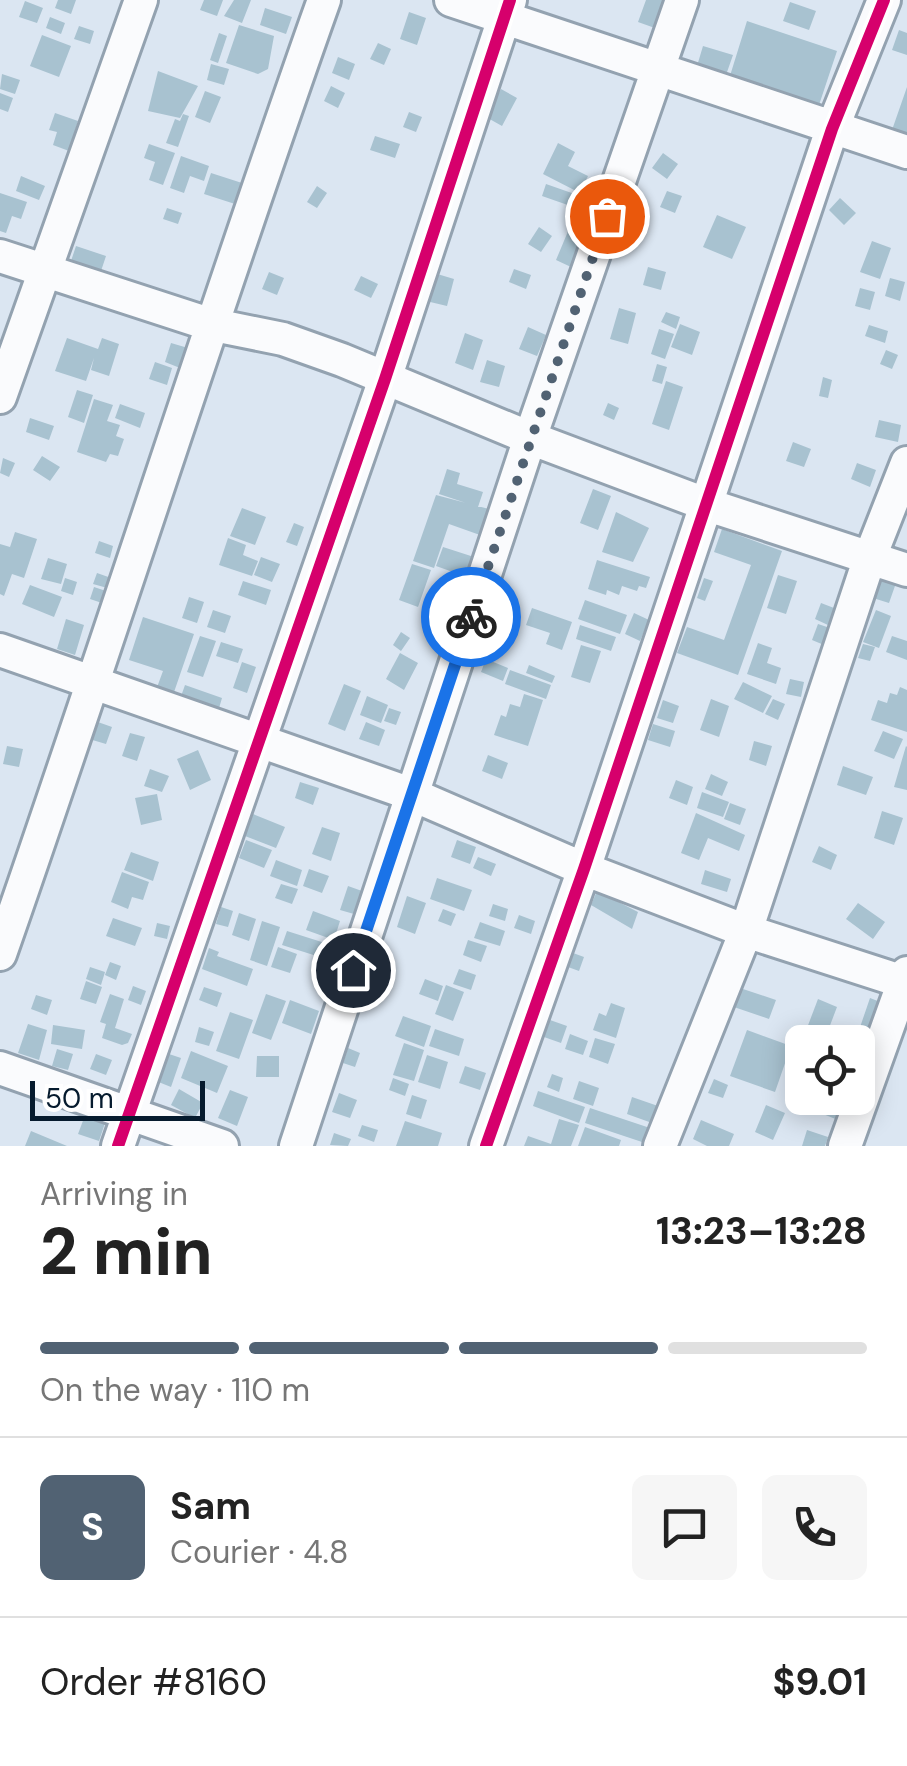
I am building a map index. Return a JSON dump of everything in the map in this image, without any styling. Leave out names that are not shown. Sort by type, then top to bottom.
[{"type":"street","points":[[0,397],[48,272],[141,0]]},
{"type":"street","points":[[0,954],[94,686],[209,324],[324,0]]},
{"type":"street","points":[[452,0],[507,8],[658,68],[907,152]]},
{"type":"street","points":[[296,1146],[530,438],[682,0]]},
{"type":"street","points":[[486,1146],[708,505],[832,129],[884,0]]},
{"type":"street","points":[[118,1146],[384,379],[507,8]]},
{"type":"street","points":[[0,256],[209,324],[283,339],[708,505],[907,570]]},
{"type":"street","points":[[660,1146],[746,931],[870,558],[907,462]]},
{"type":"street","points":[[0,650],[411,794],[584,868],[746,931],[906,979],[845,1146]]},
{"type":"street","points":[[0,1068],[222,1146]]},
{"type":"building","points":[[58,0],[76,0],[71,14],[55,8]]},
{"type":"building","points":[[204,0],[223,0],[217,16],[200,10]]},
{"type":"building","points":[[234,0],[251,0],[242,23],[224,16]]},
{"type":"building","points":[[646,0],[678,0],[666,32],[638,22]]},
{"type":"building","points":[[25,1],[43,8],[37,23],[19,17]]},
{"type":"building","points":[[790,2],[816,11],[809,30],[783,21]]},
{"type":"building","points":[[265,8],[292,17],[286,34],[260,25]]},
{"type":"building","points":[[409,12],[426,18],[417,45],[400,39]]},
{"type":"building","points":[[50,17],[65,23],[61,34],[46,28]]},
{"type":"building","points":[[747,21],[837,51],[818,108],[729,79]]},
{"type":"building","points":[[239,25],[274,36],[268,69],[258,74],[226,63]]},
{"type":"building","points":[[79,26],[94,31],[90,44],[74,39]]},
{"type":"building","points":[[899,30],[907,33],[907,55],[892,50]]},
{"type":"building","points":[[219,33],[227,36],[218,63],[210,60]]},
{"type":"building","points":[[42,35],[71,46],[59,77],[30,66]]},
{"type":"building","points":[[378,43],[391,49],[384,65],[370,59]]},
{"type":"building","points":[[703,46],[733,55],[726,75],[697,66]]},
{"type":"building","points":[[338,57],[355,64],[349,80],[332,73]]},
{"type":"building","points":[[211,64],[229,69],[224,85],[207,80]]},
{"type":"building","points":[[158,71],[198,86],[180,118],[148,111]]},
{"type":"building","points":[[2,74],[20,80],[15,94],[0,89]]},
{"type":"building","points":[[331,86],[345,93],[338,108],[324,101]]},
{"type":"building","points":[[907,87],[907,135],[892,130]]},
{"type":"building","points":[[501,89],[517,98],[502,126],[486,117]]},
{"type":"building","points":[[205,91],[221,97],[210,123],[195,117]]},
{"type":"building","points":[[0,93],[13,98],[8,112],[0,109]]},
{"type":"building","points":[[409,112],[422,117],[416,132],[403,127]]},
{"type":"building","points":[[55,113],[78,121],[69,151],[53,145],[57,132],[49,130]]},
{"type":"building","points":[[183,114],[189,116],[178,147],[166,143],[175,119],[180,121]]},
{"type":"building","points":[[375,136],[400,144],[395,158],[370,150]]},
{"type":"building","points":[[558,143],[575,152],[568,166],[588,176],[580,193],[543,174]]},
{"type":"building","points":[[149,144],[175,153],[163,185],[149,180],[155,162],[144,158]]},
{"type":"building","points":[[663,153],[678,164],[667,179],[652,168]]},
{"type":"building","points":[[181,156],[209,166],[204,181],[190,176],[184,193],[170,188]]},
{"type":"building","points":[[211,173],[242,183],[235,204],[204,194]]},
{"type":"building","points":[[21,176],[45,186],[39,200],[16,191]]},
{"type":"building","points":[[546,184],[586,198],[582,210],[542,196]]},
{"type":"building","points":[[317,186],[327,193],[317,208],[307,202]]},
{"type":"building","points":[[667,191],[682,196],[675,213],[660,207]]},
{"type":"building","points":[[0,193],[27,202],[21,219],[12,216],[6,233],[0,231]]},
{"type":"building","points":[[840,198],[856,213],[844,225],[829,210]]},
{"type":"building","points":[[167,208],[182,213],[178,224],[163,219]]},
{"type":"building","points":[[717,215],[746,227],[732,259],[703,247]]},
{"type":"building","points":[[539,227],[552,236],[541,252],[528,244]]},
{"type":"building","points":[[569,229],[585,235],[571,267],[556,260]]},
{"type":"building","points":[[872,241],[891,248],[880,279],[860,272]]},
{"type":"building","points":[[76,246],[106,256],[100,274],[70,264]]},
{"type":"building","points":[[648,267],[666,272],[661,290],[643,285]]},
{"type":"building","points":[[514,269],[531,275],[526,289],[509,282]]},
{"type":"building","points":[[269,272],[284,278],[277,295],[262,289]]},
{"type":"building","points":[[434,273],[454,279],[447,306],[426,301]]},
{"type":"building","points":[[361,276],[378,284],[371,298],[354,290]]},
{"type":"building","points":[[890,278],[905,282],[900,301],[885,296]]},
{"type":"building","points":[[860,288],[875,292],[870,310],[855,306]]},
{"type":"building","points":[[619,308],[636,313],[628,344],[610,339]]},
{"type":"building","points":[[666,312],[680,317],[676,329],[661,322]]},
{"type":"building","points":[[680,324],[700,332],[692,355],[671,347]]},
{"type":"building","points":[[869,325],[888,331],[885,343],[865,336]]},
{"type":"building","points":[[528,327],[546,335],[537,356],[519,349]]},
{"type":"building","points":[[659,329],[674,334],[665,359],[651,354]]},
{"type":"building","points":[[465,333],[483,340],[473,370],[455,363]]},
{"type":"building","points":[[67,338],[98,349],[102,338],[119,344],[109,376],[91,370],[94,358],[86,381],[55,371]]},
{"type":"building","points":[[171,343],[188,348],[180,368],[165,362]]},
{"type":"building","points":[[886,350],[898,355],[892,369],[880,364]]},
{"type":"building","points":[[487,360],[505,366],[499,387],[480,382]]},
{"type":"building","points":[[155,362],[172,368],[167,385],[149,379]]},
{"type":"building","points":[[657,364],[667,367],[662,384],[652,381]]},
{"type":"building","points":[[823,377],[832,380],[828,398],[819,396]]},
{"type":"building","points":[[666,381],[683,387],[669,430],[652,424]]},
{"type":"building","points":[[77,390],[93,395],[84,423],[68,417]]},
{"type":"building","points":[[94,399],[113,405],[107,421],[120,425],[116,436],[124,439],[118,456],[110,454],[106,462],[77,452]]},
{"type":"building","points":[[608,403],[619,408],[614,420],[603,415]]},
{"type":"building","points":[[120,404],[145,413],[140,428],[115,418]]},
{"type":"building","points":[[30,418],[54,426],[49,440],[26,432]]},
{"type":"building","points":[[879,420],[901,425],[898,442],[875,437]]},
{"type":"building","points":[[793,442],[811,449],[804,467],[786,461]]},
{"type":"building","points":[[42,456],[60,467],[50,481],[33,470]]},
{"type":"building","points":[[3,458],[15,463],[9,477],[0,473]]},
{"type":"building","points":[[857,463],[876,470],[870,487],[851,479]]},
{"type":"building","points":[[447,469],[460,473],[457,484],[483,492],[478,507],[439,494]]},
{"type":"building","points":[[593,489],[611,496],[598,530],[580,523]]},
{"type":"building","points":[[436,495],[504,513],[494,540],[449,524],[434,568],[413,561]]},
{"type":"building","points":[[242,508],[266,517],[255,545],[230,536]]},
{"type":"building","points":[[616,512],[649,528],[633,562],[602,552]]},
{"type":"building","points":[[294,523],[304,527],[297,546],[286,542]]},
{"type":"building","points":[[722,529],[782,551],[738,675],[677,653],[687,627],[724,640],[751,565],[714,552]]},
{"type":"building","points":[[15,532],[37,539],[24,578],[12,574],[4,596],[0,594],[0,544],[10,547]]},
{"type":"building","points":[[228,538],[246,545],[243,555],[258,561],[252,576],[219,565]]},
{"type":"building","points":[[99,541],[113,546],[110,558],[95,553]]},
{"type":"building","points":[[443,547],[474,557],[467,577],[436,566]]},
{"type":"building","points":[[261,557],[280,564],[272,582],[254,575]]},
{"type":"building","points":[[48,558],[67,564],[61,584],[41,579]]},
{"type":"building","points":[[597,560],[650,577],[646,588],[639,586],[637,591],[622,586],[619,595],[588,589]]},
{"type":"building","points":[[412,564],[431,570],[418,607],[399,600]]},
{"type":"building","points":[[97,573],[114,579],[111,589],[93,584]]},
{"type":"building","points":[[778,575],[797,581],[786,614],[767,608]]},
{"type":"building","points":[[880,577],[896,583],[889,603],[873,598]]},
{"type":"building","points":[[65,578],[77,582],[73,595],[61,591]]},
{"type":"building","points":[[704,578],[713,581],[705,601],[697,598]]},
{"type":"building","points":[[243,581],[271,590],[266,605],[238,595]]},
{"type":"building","points":[[30,585],[62,597],[54,617],[22,604]]},
{"type":"building","points":[[94,587],[112,593],[108,605],[90,599]]},
{"type":"building","points":[[189,597],[204,602],[197,623],[182,618]]},
{"type":"building","points":[[585,600],[627,615],[620,634],[578,619]]},
{"type":"building","points":[[821,603],[834,608],[828,625],[815,619]]},
{"type":"building","points":[[532,608],[572,622],[562,650],[546,644],[550,633],[526,625]]},
{"type":"building","points":[[213,610],[231,616],[225,633],[207,627]]},
{"type":"building","points":[[876,610],[891,616],[879,648],[863,642]]},
{"type":"building","points":[[634,613],[649,620],[640,641],[625,634]]},
{"type":"building","points":[[143,617],[194,634],[173,695],[156,690],[163,671],[129,660]]},
{"type":"building","points":[[66,619],[84,625],[75,655],[57,649]]},
{"type":"building","points":[[818,624],[830,628],[824,645],[812,640]]},
{"type":"building","points":[[580,625],[616,637],[611,651],[576,639]]},
{"type":"building","points":[[401,632],[410,638],[401,651],[393,645]]},
{"type":"building","points":[[200,636],[216,641],[203,677],[187,672]]},
{"type":"building","points":[[892,636],[907,641],[907,660],[886,652]]},
{"type":"building","points":[[221,642],[243,649],[238,663],[216,656]]},
{"type":"building","points":[[758,643],[772,648],[767,663],[781,668],[776,684],[747,674]]},
{"type":"building","points":[[863,644],[875,647],[870,661],[858,658]]},
{"type":"building","points":[[581,645],[601,651],[590,683],[571,677]]},
{"type":"building","points":[[400,653],[418,663],[404,690],[386,679]]},
{"type":"building","points":[[486,659],[508,668],[503,681],[481,672]]},
{"type":"building","points":[[242,662],[256,667],[247,693],[233,688]]},
{"type":"building","points":[[529,665],[555,676],[552,683],[526,673]]},
{"type":"building","points":[[510,670],[551,685],[546,699],[505,684]]},
{"type":"building","points":[[790,679],[804,682],[801,697],[786,694]]},
{"type":"building","points":[[743,682],[772,696],[763,713],[734,699]]},
{"type":"building","points":[[344,684],[361,691],[345,731],[328,724]]},
{"type":"building","points":[[185,685],[222,698],[217,715],[179,702]]},
{"type":"building","points":[[900,687],[907,690],[907,732],[871,720],[878,700],[887,703],[890,693],[897,695]]},
{"type":"building","points":[[524,694],[543,700],[528,746],[494,735],[501,715],[506,717],[510,704],[520,707]]},
{"type":"building","points":[[367,696],[388,705],[381,723],[360,715]]},
{"type":"building","points":[[711,699],[729,706],[719,737],[700,730]]},
{"type":"building","points":[[773,699],[785,704],[778,720],[765,714]]},
{"type":"building","points":[[663,700],[679,706],[673,723],[657,718]]},
{"type":"building","points":[[389,708],[401,712],[396,725],[384,721]]},
{"type":"building","points":[[95,721],[112,727],[106,744],[89,739]]},
{"type":"building","points":[[366,722],[385,730],[379,746],[359,739]]},
{"type":"building","points":[[653,724],[675,731],[670,747],[648,740]]},
{"type":"building","points":[[883,731],[903,739],[894,759],[874,751]]},
{"type":"building","points":[[130,733],[145,737],[137,761],[122,756]]},
{"type":"building","points":[[754,741],[772,746],[766,766],[749,760]]},
{"type":"building","points":[[7,746],[23,749],[19,767],[3,764]]},
{"type":"building","points":[[907,747],[907,790],[894,787]]},
{"type":"building","points":[[198,750],[211,780],[190,790],[177,759]]},
{"type":"building","points":[[488,755],[508,763],[502,779],[482,771]]},
{"type":"building","points":[[843,766],[873,777],[866,795],[837,785]]},
{"type":"building","points":[[150,769],[169,776],[162,792],[144,786]]},
{"type":"building","points":[[711,774],[728,782],[722,796],[705,789]]},
{"type":"building","points":[[676,780],[693,787],[687,805],[669,798]]},
{"type":"building","points":[[300,782],[319,788],[313,805],[295,798]]},
{"type":"building","points":[[702,792],[729,802],[723,817],[697,808]]},
{"type":"building","points":[[157,794],[162,820],[141,825],[135,798]]},
{"type":"building","points":[[730,803],[746,809],[740,825],[724,819]]},
{"type":"building","points":[[882,811],[903,818],[894,845],[874,838]]},
{"type":"building","points":[[696,813],[745,835],[739,851],[708,838],[699,860],[681,853]]},
{"type":"building","points":[[253,814],[285,827],[276,848],[245,836]]},
{"type":"building","points":[[322,827],[340,833],[331,861],[312,854]]},
{"type":"building","points":[[246,840],[272,850],[264,868],[239,858]]},
{"type":"building","points":[[457,840],[476,847],[470,864],[451,857]]},
{"type":"building","points":[[819,846],[837,855],[831,870],[812,862]]},
{"type":"building","points":[[131,852],[159,862],[153,881],[124,870]]},
{"type":"building","points":[[478,857],[496,864],[491,876],[473,868]]},
{"type":"building","points":[[276,860],[302,870],[297,886],[270,876]]},
{"type":"building","points":[[309,869],[329,876],[322,893],[303,886]]},
{"type":"building","points":[[705,870],[731,879],[727,892],[701,884]]},
{"type":"building","points":[[122,872],[149,882],[143,900],[132,897],[128,909],[111,902]]},
{"type":"building","points":[[437,878],[472,890],[464,911],[430,899]]},
{"type":"building","points":[[281,884],[298,889],[292,904],[275,898]]},
{"type":"building","points":[[348,886],[362,891],[354,914],[340,910]]},
{"type":"building","points":[[597,891],[638,912],[632,929],[591,905]]},
{"type":"building","points":[[407,896],[426,903],[415,934],[397,927]]},
{"type":"building","points":[[858,903],[885,922],[873,939],[846,919]]},
{"type":"building","points":[[493,904],[508,909],[505,921],[489,916]]},
{"type":"building","points":[[221,907],[233,911],[228,927],[216,924]]},
{"type":"building","points":[[443,909],[456,914],[451,926],[438,921]]},
{"type":"building","points":[[313,911],[340,921],[334,940],[306,930]]},
{"type":"building","points":[[239,913],[256,919],[249,941],[232,935]]},
{"type":"building","points":[[519,915],[535,921],[531,934],[514,928]]},
{"type":"building","points":[[113,918],[142,928],[135,946],[106,936]]},
{"type":"building","points":[[262,921],[280,927],[267,966],[250,960]]},
{"type":"building","points":[[480,922],[505,931],[500,946],[474,938]]},
{"type":"building","points":[[157,923],[170,926],[167,939],[154,936]]},
{"type":"building","points":[[287,931],[328,944],[323,958],[282,945]]},
{"type":"building","points":[[468,940],[487,946],[481,962],[463,955]]},
{"type":"building","points":[[278,947],[297,954],[290,973],[271,967]]},
{"type":"building","points":[[209,948],[219,952],[217,956],[253,969],[247,986],[202,969]]},
{"type":"building","points":[[573,953],[584,957],[579,971],[568,967]]},
{"type":"building","points":[[110,962],[121,966],[116,980],[105,975]]},
{"type":"building","points":[[90,967],[105,972],[101,985],[86,979]]},
{"type":"building","points":[[459,969],[476,975],[471,990],[453,984]]},
{"type":"building","points":[[425,979],[443,986],[438,1001],[419,994]]},
{"type":"building","points":[[86,981],[102,987],[96,1004],[80,999]]},
{"type":"building","points":[[446,985],[464,992],[453,1021],[435,1014]]},
{"type":"building","points":[[133,986],[146,991],[141,1005],[128,1000]]},
{"type":"building","points":[[204,987],[222,993],[217,1007],[199,1000]]},
{"type":"building","points":[[737,987],[776,1000],[769,1019],[731,1006]]},
{"type":"building","points":[[110,994],[124,999],[115,1028],[132,1034],[128,1043],[122,1045],[102,1038],[106,1024],[100,1022]]},
{"type":"building","points":[[266,994],[286,1001],[271,1040],[252,1033]]},
{"type":"building","points":[[36,995],[52,1000],[47,1015],[31,1009]]},
{"type":"building","points":[[870,998],[888,1005],[875,1039],[875,1025],[861,1025]]},
{"type":"building","points":[[818,999],[837,1007],[830,1025],[808,1025]]},
{"type":"building","points":[[290,1000],[319,1011],[311,1034],[282,1023]]},
{"type":"building","points":[[611,1003],[625,1008],[616,1038],[593,1030],[599,1013],[606,1016]]},
{"type":"building","points":[[230,1012],[253,1020],[239,1059],[216,1051]]},
{"type":"building","points":[[403,1016],[431,1026],[424,1047],[395,1036]]},
{"type":"building","points":[[550,1020],[567,1026],[561,1043],[544,1037]]},
{"type":"building","points":[[28,1024],[47,1030],[39,1060],[18,1053]]},
{"type":"building","points":[[53,1025],[85,1030],[82,1049],[51,1044]]},
{"type":"building","points":[[199,1027],[214,1032],[209,1046],[195,1042]]},
{"type":"building","points":[[435,1029],[464,1039],[459,1056],[429,1046]]},
{"type":"building","points":[[747,1030],[785,1044],[785,1063],[775,1092],[730,1076]]},
{"type":"building","points":[[570,1034],[588,1041],[583,1055],[565,1049]]},
{"type":"building","points":[[595,1038],[615,1044],[608,1064],[589,1057]]},
{"type":"building","points":[[404,1043],[424,1050],[414,1081],[393,1075]]},
{"type":"building","points":[[348,1048],[360,1053],[355,1067],[343,1063]]},
{"type":"building","points":[[57,1049],[73,1054],[68,1070],[52,1066]]},
{"type":"building","points":[[191,1051],[228,1066],[217,1093],[181,1078]]},
{"type":"building","points":[[166,1053],[181,1058],[171,1087],[156,1081]]},
{"type":"building","points":[[96,1054],[112,1060],[106,1075],[90,1069]]},
{"type":"building","points":[[427,1055],[448,1062],[440,1089],[418,1082]]},
{"type":"building","points":[[257,1056],[279,1056],[279,1077],[256,1077]]},
{"type":"building","points":[[465,1066],[486,1073],[480,1090],[459,1083]]},
{"type":"building","points":[[552,1074],[563,1078],[559,1092],[547,1087]]},
{"type":"building","points":[[393,1078],[409,1084],[405,1096],[389,1090]]},
{"type":"building","points":[[714,1079],[728,1085],[723,1098],[708,1093]]},
{"type":"building","points":[[579,1081],[599,1088],[593,1106],[573,1099]]},
{"type":"building","points":[[179,1089],[203,1103],[195,1118],[171,1105]]},
{"type":"building","points":[[230,1090],[248,1097],[237,1126],[218,1118]]},
{"type":"building","points":[[538,1091],[585,1107],[579,1123],[533,1106]]},
{"type":"building","points":[[339,1093],[357,1100],[350,1118],[332,1112]]},
{"type":"building","points":[[412,1095],[427,1100],[421,1119],[406,1114]]},
{"type":"building","points":[[632,1097],[658,1106],[652,1123],[627,1114]]},
{"type":"building","points":[[766,1105],[785,1113],[773,1140],[755,1132]]},
{"type":"building","points":[[590,1108],[656,1130],[651,1145],[585,1123]]},
{"type":"building","points":[[87,1110],[107,1117],[99,1141],[78,1134]]},
{"type":"building","points":[[826,1115],[852,1115],[848,1124]]},
{"type":"building","points":[[559,1119],[579,1125],[571,1146],[524,1146],[528,1136],[551,1144]]},
{"type":"building","points":[[701,1120],[734,1134],[729,1146],[707,1146],[693,1139]]},
{"type":"building","points":[[405,1121],[442,1133],[438,1146],[396,1146]]},
{"type":"building","points":[[362,1125],[378,1130],[374,1142],[358,1136]]},
{"type":"building","points":[[585,1127],[621,1140],[619,1146],[578,1146]]},
{"type":"building","points":[[807,1130],[828,1137],[825,1146],[802,1146]]},
{"type":"building","points":[[31,1131],[67,1146],[25,1146]]},
{"type":"building","points":[[334,1133],[351,1139],[348,1146],[330,1145]]},
{"type":"cycle path","points":[[118,1146],[385,379],[510,0]]},
{"type":"cycle path","points":[[486,1146],[584,869],[832,129],[884,0]]},
{"type":"way so far","points":[[471,617],[607,216]]},
{"type":"route","points":[[353,970],[471,617]]}]
